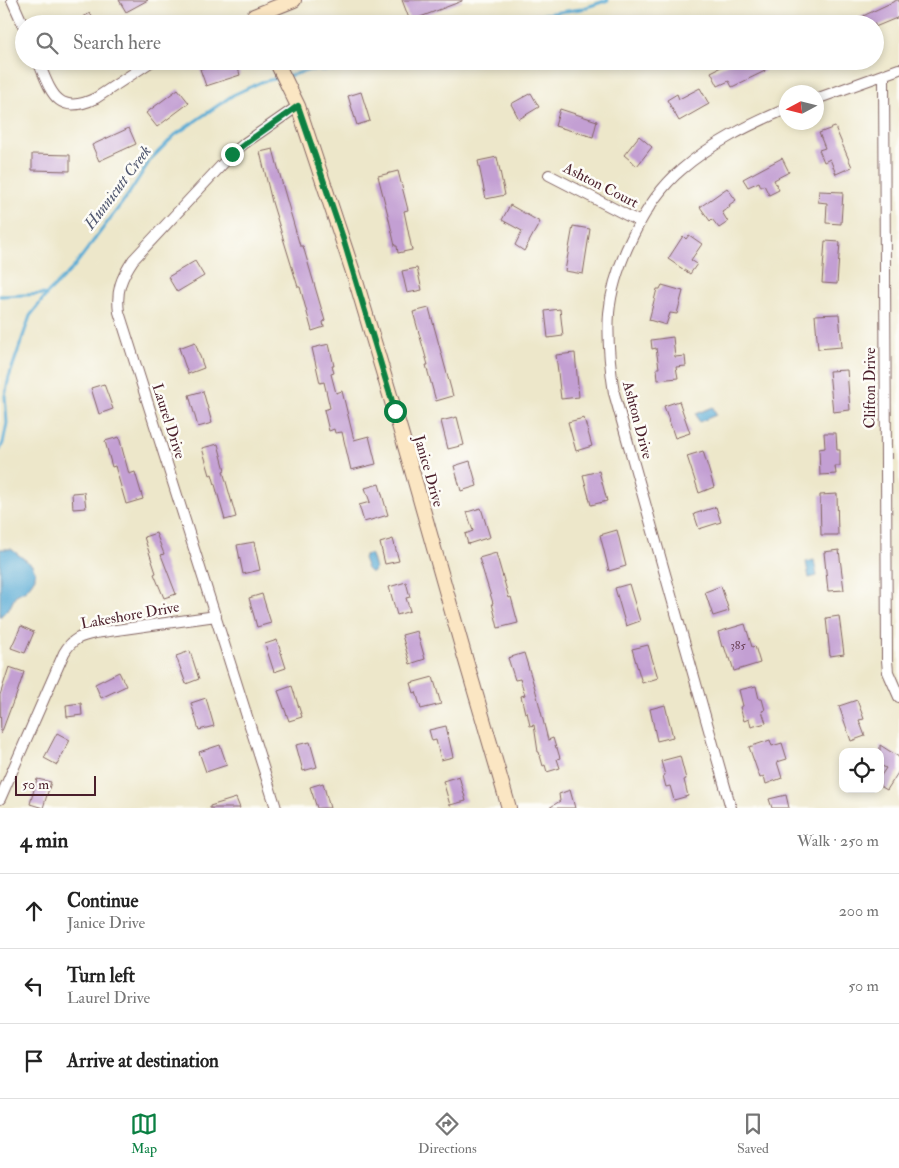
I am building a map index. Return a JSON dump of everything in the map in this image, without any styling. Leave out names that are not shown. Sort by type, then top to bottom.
[{"type":"street","points":[[12,0],[19,15]]},
{"type":"street","points":[[266,15],[294,0]]},
{"type":"street","points":[[824,96],[899,69]]},
{"type":"street","points":[[42,70],[50,89],[62,103],[69,105],[86,103],[139,70]]},
{"type":"street","name":"Janice Drive","points":[[280,70],[298,106],[343,238],[379,356],[509,808]]},
{"type":"street","name":"Clifton Drive","points":[[884,76],[887,660],[888,672],[899,697]]},
{"type":"street","name":"Laurel Drive","points":[[276,808],[119,312],[118,291],[124,274],[133,260],[232,154],[298,106]]},
{"type":"street","name":"Ashton Drive","points":[[731,808],[614,393],[610,370],[609,311],[620,264],[640,222],[668,182],[693,160],[721,141],[779,112]]},
{"type":"street","name":"Ashton Court","points":[[549,175],[640,222]]},
{"type":"street","name":"Lakeshore Drive","points":[[0,799],[64,653],[72,642],[85,635],[95,633],[216,616]]},
{"type":"water","points":[[713,407],[716,415],[699,422],[696,414]]},
{"type":"water","points":[[0,549],[11,549],[32,565],[35,571],[35,578],[26,590],[16,595],[10,607],[0,617]]},
{"type":"water","points":[[369,554],[375,568],[373,572],[367,569],[363,558]]},
{"type":"water","points":[[814,560],[817,576],[809,578],[806,562]]},
{"type":"building","points":[[119,0],[148,0],[126,12]]},
{"type":"building","points":[[402,0],[462,0],[426,15],[408,15]]},
{"type":"building","points":[[899,0],[899,17],[884,23],[884,15],[865,15]]},
{"type":"building","points":[[200,70],[239,70],[240,75],[206,86]]},
{"type":"building","points":[[715,70],[765,71],[732,87],[729,81],[718,86],[711,72]]},
{"type":"building","points":[[700,88],[709,104],[679,121],[667,100],[677,94],[679,99]]},
{"type":"building","points":[[178,89],[189,103],[157,127],[146,113]]},
{"type":"building","points":[[361,92],[370,121],[357,125],[348,96]]},
{"type":"building","points":[[531,93],[539,107],[519,119],[511,104]]},
{"type":"building","points":[[560,109],[597,121],[593,137],[555,126]]},
{"type":"building","points":[[835,127],[852,167],[836,174],[830,159],[824,162],[819,150],[825,148],[819,133]]},
{"type":"building","points":[[129,128],[136,144],[99,161],[92,145]]},
{"type":"building","points":[[639,136],[652,147],[637,166],[624,155]]},
{"type":"building","points":[[273,149],[300,246],[303,246],[325,321],[323,322],[324,327],[312,331],[300,287],[298,287],[272,202],[260,152]]},
{"type":"building","points":[[32,154],[70,155],[70,171],[32,170]]},
{"type":"building","points":[[497,157],[505,195],[486,199],[478,161]]},
{"type":"building","points":[[782,158],[789,172],[774,180],[779,190],[769,195],[764,185],[761,187],[759,182],[748,187],[743,179]]},
{"type":"building","points":[[398,171],[408,210],[404,211],[412,250],[398,253],[378,176]]},
{"type":"building","points":[[727,188],[736,200],[722,212],[728,222],[719,228],[712,219],[710,221],[700,207]]},
{"type":"building","points":[[819,191],[843,192],[841,224],[826,223],[827,203],[818,202]]},
{"type":"building","points":[[510,205],[540,222],[524,251],[515,245],[522,231],[502,220]]},
{"type":"building","points":[[573,226],[590,229],[583,274],[565,271]]},
{"type":"building","points":[[689,235],[702,244],[691,260],[697,264],[690,274],[668,259],[683,236],[686,239]]},
{"type":"building","points":[[825,241],[840,242],[837,284],[822,283]]},
{"type":"building","points":[[195,261],[204,276],[177,292],[168,277]]},
{"type":"building","points":[[417,268],[422,290],[407,293],[402,271]]},
{"type":"building","points":[[662,285],[683,291],[677,314],[670,313],[666,325],[649,320],[657,289],[660,289]]},
{"type":"building","points":[[429,308],[453,396],[436,401],[413,312]]},
{"type":"building","points":[[560,309],[563,336],[548,338],[545,311]]},
{"type":"building","points":[[839,314],[842,347],[818,349],[815,315]]},
{"type":"building","points":[[673,337],[675,357],[685,356],[686,366],[676,367],[678,378],[658,380],[657,368],[659,368],[656,348],[652,349],[651,340]]},
{"type":"building","points":[[195,342],[204,368],[188,374],[179,348]]},
{"type":"building","points":[[329,344],[334,366],[332,366],[334,373],[331,374],[336,393],[342,391],[354,440],[369,436],[376,464],[351,470],[342,432],[335,433],[334,429],[329,431],[324,410],[330,408],[324,382],[320,383],[312,348]]},
{"type":"building","points":[[575,353],[579,397],[561,399],[556,355]]},
{"type":"building","points":[[847,370],[850,410],[833,412],[829,371]]},
{"type":"building","points":[[104,384],[113,409],[99,414],[91,388]]},
{"type":"building","points":[[203,391],[212,423],[198,427],[189,395]]},
{"type":"building","points":[[679,401],[690,433],[675,438],[664,406]]},
{"type":"building","points":[[457,417],[464,445],[448,449],[441,421]]},
{"type":"building","points":[[584,418],[592,446],[576,451],[568,422]]},
{"type":"building","points":[[824,433],[836,433],[837,450],[840,450],[840,466],[835,466],[836,474],[820,475],[819,449],[825,448]]},
{"type":"building","points":[[119,437],[129,474],[135,472],[143,499],[126,504],[115,466],[112,467],[105,441]]},
{"type":"building","points":[[218,444],[225,470],[223,471],[236,517],[225,520],[212,474],[210,475],[202,448]]},
{"type":"building","points":[[703,451],[714,487],[699,493],[687,456]]},
{"type":"building","points":[[470,461],[477,486],[461,491],[454,466]]},
{"type":"building","points":[[599,471],[607,501],[591,505],[583,475]]},
{"type":"building","points":[[379,484],[388,515],[364,522],[359,505],[370,502],[365,488]]},
{"type":"building","points":[[84,492],[86,508],[73,509],[72,493]]},
{"type":"building","points":[[837,494],[838,535],[821,535],[820,495]]},
{"type":"building","points":[[716,507],[721,522],[699,529],[694,514]]},
{"type":"building","points":[[481,508],[490,537],[468,544],[465,534],[473,531],[467,512]]},
{"type":"building","points":[[617,530],[626,566],[609,571],[600,535]]},
{"type":"building","points":[[156,533],[164,554],[161,555],[176,594],[164,598],[154,574],[156,573],[144,537]]},
{"type":"building","points":[[393,539],[399,561],[385,564],[380,543]]},
{"type":"building","points":[[254,542],[260,570],[243,574],[237,545]]},
{"type":"building","points":[[839,550],[844,590],[828,591],[824,552]]},
{"type":"building","points":[[496,553],[518,623],[498,628],[493,603],[479,558]]},
{"type":"building","points":[[406,582],[410,597],[406,598],[410,611],[397,615],[389,587]]},
{"type":"building","points":[[629,584],[640,621],[626,626],[615,588]]},
{"type":"building","points":[[721,586],[729,611],[713,616],[705,592]]},
{"type":"building","points":[[262,594],[271,623],[257,627],[249,598]]},
{"type":"building","points":[[839,616],[844,654],[830,656],[826,618]]},
{"type":"building","points":[[745,624],[752,647],[755,646],[760,663],[734,671],[724,646],[722,647],[718,632]]},
{"type":"building","points":[[21,626],[34,632],[25,653],[11,648]]},
{"type":"building","points":[[417,631],[425,659],[410,664],[402,635]]},
{"type":"building","points":[[277,640],[286,668],[274,672],[265,644]]},
{"type":"building","points":[[648,645],[658,678],[642,683],[632,649]]},
{"type":"building","points":[[190,651],[199,679],[186,684],[176,656]]},
{"type":"building","points":[[524,653],[548,740],[553,738],[560,758],[557,759],[560,768],[547,772],[538,752],[534,725],[530,726],[527,712],[525,713],[521,696],[525,695],[520,679],[515,680],[508,658]]},
{"type":"building","points":[[9,667],[24,672],[1,734],[0,695]]},
{"type":"building","points":[[119,672],[126,686],[101,698],[95,684]]},
{"type":"building","points":[[433,677],[441,704],[421,709],[411,683]]},
{"type":"building","points":[[292,686],[302,717],[289,721],[278,691]]},
{"type":"building","points":[[756,686],[759,699],[762,699],[765,710],[762,711],[766,723],[751,727],[749,719],[744,721],[740,707],[743,706],[739,690]]},
{"type":"building","points":[[206,698],[214,726],[199,730],[191,703]]},
{"type":"building","points":[[857,700],[864,719],[859,720],[865,736],[851,741],[839,706]]},
{"type":"building","points":[[81,703],[82,715],[67,717],[66,705]]},
{"type":"building","points":[[665,705],[673,737],[657,741],[650,709]]},
{"type":"building","points":[[446,726],[453,757],[441,760],[436,740],[432,741],[429,730]]},
{"type":"building","points":[[57,733],[70,740],[57,765],[44,758]]},
{"type":"building","points":[[770,740],[772,746],[782,743],[787,759],[777,762],[782,778],[766,784],[764,776],[760,778],[749,747]]},
{"type":"building","points":[[310,742],[317,767],[303,771],[296,745]]},
{"type":"building","points":[[220,745],[227,765],[206,772],[199,752]]},
{"type":"building","points":[[880,745],[899,757],[899,771],[887,790],[884,788],[884,771],[886,768],[884,767],[884,748],[880,748]]},
{"type":"building","points":[[680,756],[688,796],[674,800],[670,786],[666,787],[661,761]]},
{"type":"building","points":[[459,776],[466,801],[450,805],[443,781]]},
{"type":"building","points":[[37,779],[51,782],[43,808],[30,804]]},
{"type":"building","points":[[323,783],[330,808],[317,808],[310,787]]},
{"type":"building","points":[[570,790],[575,808],[549,808],[560,801],[559,794]]},
{"type":"building","points":[[786,795],[789,808],[772,808],[769,799]]},
{"type":"building","points":[[236,798],[240,808],[210,808],[210,806]]},
{"type":"waterway","name":"Hunnicutt Creek","points":[[538,15],[581,9],[608,0]]},
{"type":"waterway","name":"Hunnicutt Creek","points":[[288,76],[310,70]]},
{"type":"waterway","name":"Hunnicutt Creek","points":[[310,70],[343,70]]},
{"type":"waterway","name":"Hunnicutt Creek","points":[[0,450],[7,423],[5,396],[9,377],[30,316],[47,294],[73,268],[128,195],[151,159],[175,135],[233,95],[261,82],[279,78]]},
{"type":"waterway","name":"Hunnicutt Creek","points":[[0,296],[47,294]]},
{"type":"route","points":[[232,154],[298,106],[343,238],[395,411]]}]
